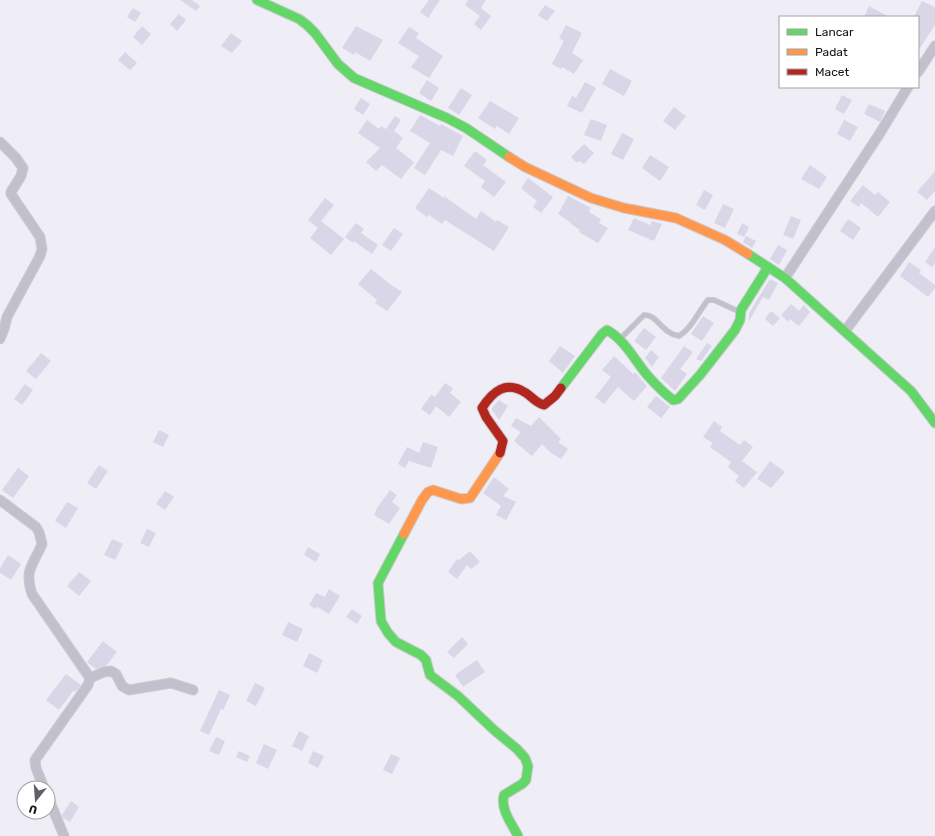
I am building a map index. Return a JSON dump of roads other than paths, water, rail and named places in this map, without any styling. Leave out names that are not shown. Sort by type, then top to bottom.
[{"type":"street","points":[[257,0],[299,19],[307,25],[316,34],[338,64],[361,82],[447,118],[470,131],[513,160],[591,198],[624,208],[662,214],[690,223],[725,240],[785,278],[911,391],[935,423]]},
{"type":"street","points":[[919,70],[935,46]]},
{"type":"street","points":[[785,278],[880,133],[907,88]]},
{"type":"street","points":[[0,142],[16,158],[23,168],[21,176],[11,194],[40,237],[42,249],[40,256],[7,317],[0,339]]},
{"type":"street","points":[[845,331],[935,212]]},
{"type":"street","points":[[518,836],[503,807],[502,799],[508,792],[525,781],[528,774],[527,763],[517,749],[494,730],[458,696],[430,675],[426,660],[421,655],[396,642],[388,633],[381,621],[378,583],[409,521],[428,492],[433,490],[461,499],[470,498],[499,455],[503,441],[486,418],[482,408],[488,399],[497,391],[503,387],[514,387],[524,391],[539,404],[544,406],[555,396],[603,332],[610,331],[652,380],[673,400],[676,400],[700,375],[735,330],[740,320],[740,312],[750,293],[768,267]]},
{"type":"street","points":[[0,500],[36,527],[40,532],[42,544],[29,571],[28,582],[32,594],[90,678]]},
{"type":"street","points":[[90,678],[104,672],[111,671],[116,674],[122,686],[129,690],[171,683],[193,690]]},
{"type":"street","points":[[41,780],[36,768],[35,760],[88,685],[90,678]]},
{"type":"street","points":[[56,816],[64,836]]},
{"type":"lane","points":[[619,340],[644,315],[652,317],[668,333],[679,336],[697,316],[708,300],[714,300],[740,312]]}]
